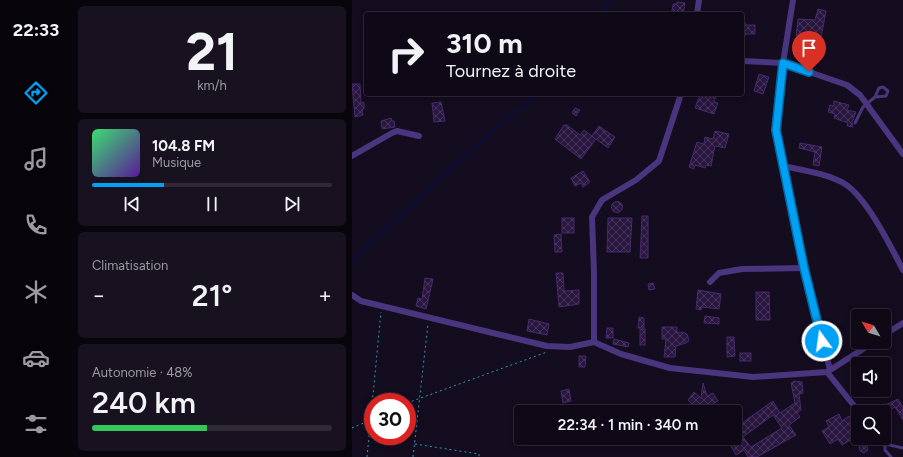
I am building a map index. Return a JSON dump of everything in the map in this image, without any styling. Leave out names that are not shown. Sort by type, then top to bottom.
[{"type":"street","points":[[697,12],[699,0]]},
{"type":"street","points":[[793,0],[783,63],[776,122],[783,166],[804,268],[828,371],[854,405]]},
{"type":"street","points":[[744,62],[783,63],[847,85],[860,95],[903,154]]},
{"type":"street","points":[[594,342],[592,217],[602,200],[636,180],[659,161],[680,96]]},
{"type":"street","points":[[352,156],[397,131],[419,136]]},
{"type":"street","points":[[783,166],[833,179],[845,184],[855,193],[887,240],[903,270]]},
{"type":"street","points":[[710,282],[720,273],[742,269],[804,268]]},
{"type":"street","points":[[352,295],[361,301],[559,348],[594,342],[621,354],[670,368],[752,376],[828,371],[863,349]]},
{"type":"street","points":[[891,331],[903,323]]},
{"type":"lane","points":[[855,123],[863,107],[875,97],[879,88],[884,87],[888,91],[886,96],[875,97]]},
{"type":"lane","points":[[891,444],[903,448]]},
{"type":"lane","points":[[885,445],[885,450],[891,457]]},
{"type":"path","points":[[373,393],[382,305]]},
{"type":"path","points":[[416,435],[429,316]]},
{"type":"path","points":[[416,399],[559,348]]},
{"type":"path","points":[[352,428],[364,423]]},
{"type":"path","points":[[416,444],[479,454],[479,457]]},
{"type":"path","points":[[367,457],[368,445]]},
{"type":"path","points":[[413,457],[415,445]]},
{"type":"building","points":[[677,2],[685,3],[683,12],[672,11],[673,4],[677,4]]},
{"type":"building","points":[[818,9],[826,11],[821,38],[796,36],[798,19],[815,20]]},
{"type":"building","points":[[744,21],[746,25],[755,25],[755,34],[746,34],[744,37]]},
{"type":"building","points":[[759,74],[769,77],[763,94],[754,91]]},
{"type":"building","points":[[352,84],[360,84],[361,103],[364,102],[364,109],[362,109],[363,115],[355,117]]},
{"type":"building","points":[[699,96],[716,96],[714,102],[718,103],[714,114],[695,108]]},
{"type":"building","points":[[834,101],[849,105],[847,110],[856,112],[852,122],[853,127],[847,126],[848,123],[834,118],[835,114],[828,112],[830,105],[833,106]]},
{"type":"building","points":[[441,102],[445,121],[434,122],[432,103]]},
{"type":"building","points":[[575,108],[580,110],[576,116],[572,113]]},
{"type":"building","points":[[391,118],[392,121],[394,121],[395,127],[382,129],[381,121]]},
{"type":"building","points":[[564,125],[567,125],[580,135],[584,130],[592,136],[599,126],[615,137],[608,148],[596,139],[581,159],[555,139]]},
{"type":"building","points":[[715,131],[729,134],[725,148],[715,146],[711,166],[706,165],[705,168],[695,165],[694,169],[689,167],[697,142],[704,144],[705,137],[713,139]]},
{"type":"building","points":[[800,143],[822,147],[819,166],[813,165],[815,152],[799,148]]},
{"type":"building","points":[[583,171],[590,182],[583,187],[581,183],[575,186],[571,178]]},
{"type":"building","points":[[615,202],[619,202],[621,203],[621,211],[615,212],[612,209],[612,205]]},
{"type":"building","points":[[642,216],[648,216],[648,258],[640,258]]},
{"type":"building","points":[[562,218],[574,218],[574,233],[562,233]]},
{"type":"building","points":[[608,218],[632,218],[630,252],[607,252]]},
{"type":"building","points":[[561,234],[562,252],[555,252],[554,235]]},
{"type":"building","points":[[556,273],[563,273],[564,291],[579,290],[579,304],[559,307]]},
{"type":"building","points":[[425,278],[433,279],[426,309],[416,306],[418,298],[422,299]]},
{"type":"building","points":[[653,283],[655,289],[649,290],[648,284]]},
{"type":"building","points":[[698,290],[721,294],[719,309],[702,307],[701,310],[696,309]]},
{"type":"building","points":[[756,292],[769,292],[770,320],[756,320]]},
{"type":"building","points":[[705,316],[719,318],[719,324],[704,323]]},
{"type":"building","points":[[639,317],[644,318],[644,328],[638,328]]},
{"type":"building","points":[[529,319],[549,324],[547,335],[527,331]]},
{"type":"building","points":[[662,327],[677,327],[677,333],[683,332],[687,334],[689,341],[676,346],[675,357],[664,357],[666,339],[662,339]]},
{"type":"building","points":[[607,328],[613,328],[613,338],[606,338]]},
{"type":"building","points":[[640,329],[645,329],[645,345],[640,345]]},
{"type":"building","points":[[727,337],[734,337],[735,356],[727,357]]},
{"type":"building","points":[[614,339],[629,343],[628,347],[613,344]]},
{"type":"building","points":[[740,353],[751,353],[751,361],[740,361]]},
{"type":"building","points":[[579,356],[586,356],[585,367],[579,367]]},
{"type":"building","points":[[794,381],[802,382],[803,393],[799,394],[801,410],[797,413],[800,417],[789,425],[796,435],[757,457],[748,457],[744,450],[736,455],[731,446],[742,445],[742,423],[773,401],[780,413],[795,403],[791,383]],"holes":[[[773,415],[782,428],[751,447],[743,437]]]},
{"type":"building","points":[[703,383],[707,396],[713,393],[718,401],[712,405],[693,405],[688,400],[694,392],[701,398]]},
{"type":"building","points":[[569,389],[571,401],[563,403],[561,391]]},
{"type":"building","points":[[898,399],[903,408],[903,420],[895,407],[891,409],[891,405],[885,405]]},
{"type":"building","points":[[839,414],[842,421],[849,416],[851,419],[851,440],[842,445],[838,439],[830,444],[822,431],[829,427],[826,421]]},
{"type":"building","points":[[864,445],[867,446],[868,450],[864,453],[860,451],[859,447]]},
{"type":"waterway","points":[[604,12],[609,0]]},
{"type":"waterway","points":[[352,260],[508,117],[537,96]]},
{"type":"route","points":[[809,72],[783,63],[776,130],[804,268],[822,341]]}]
